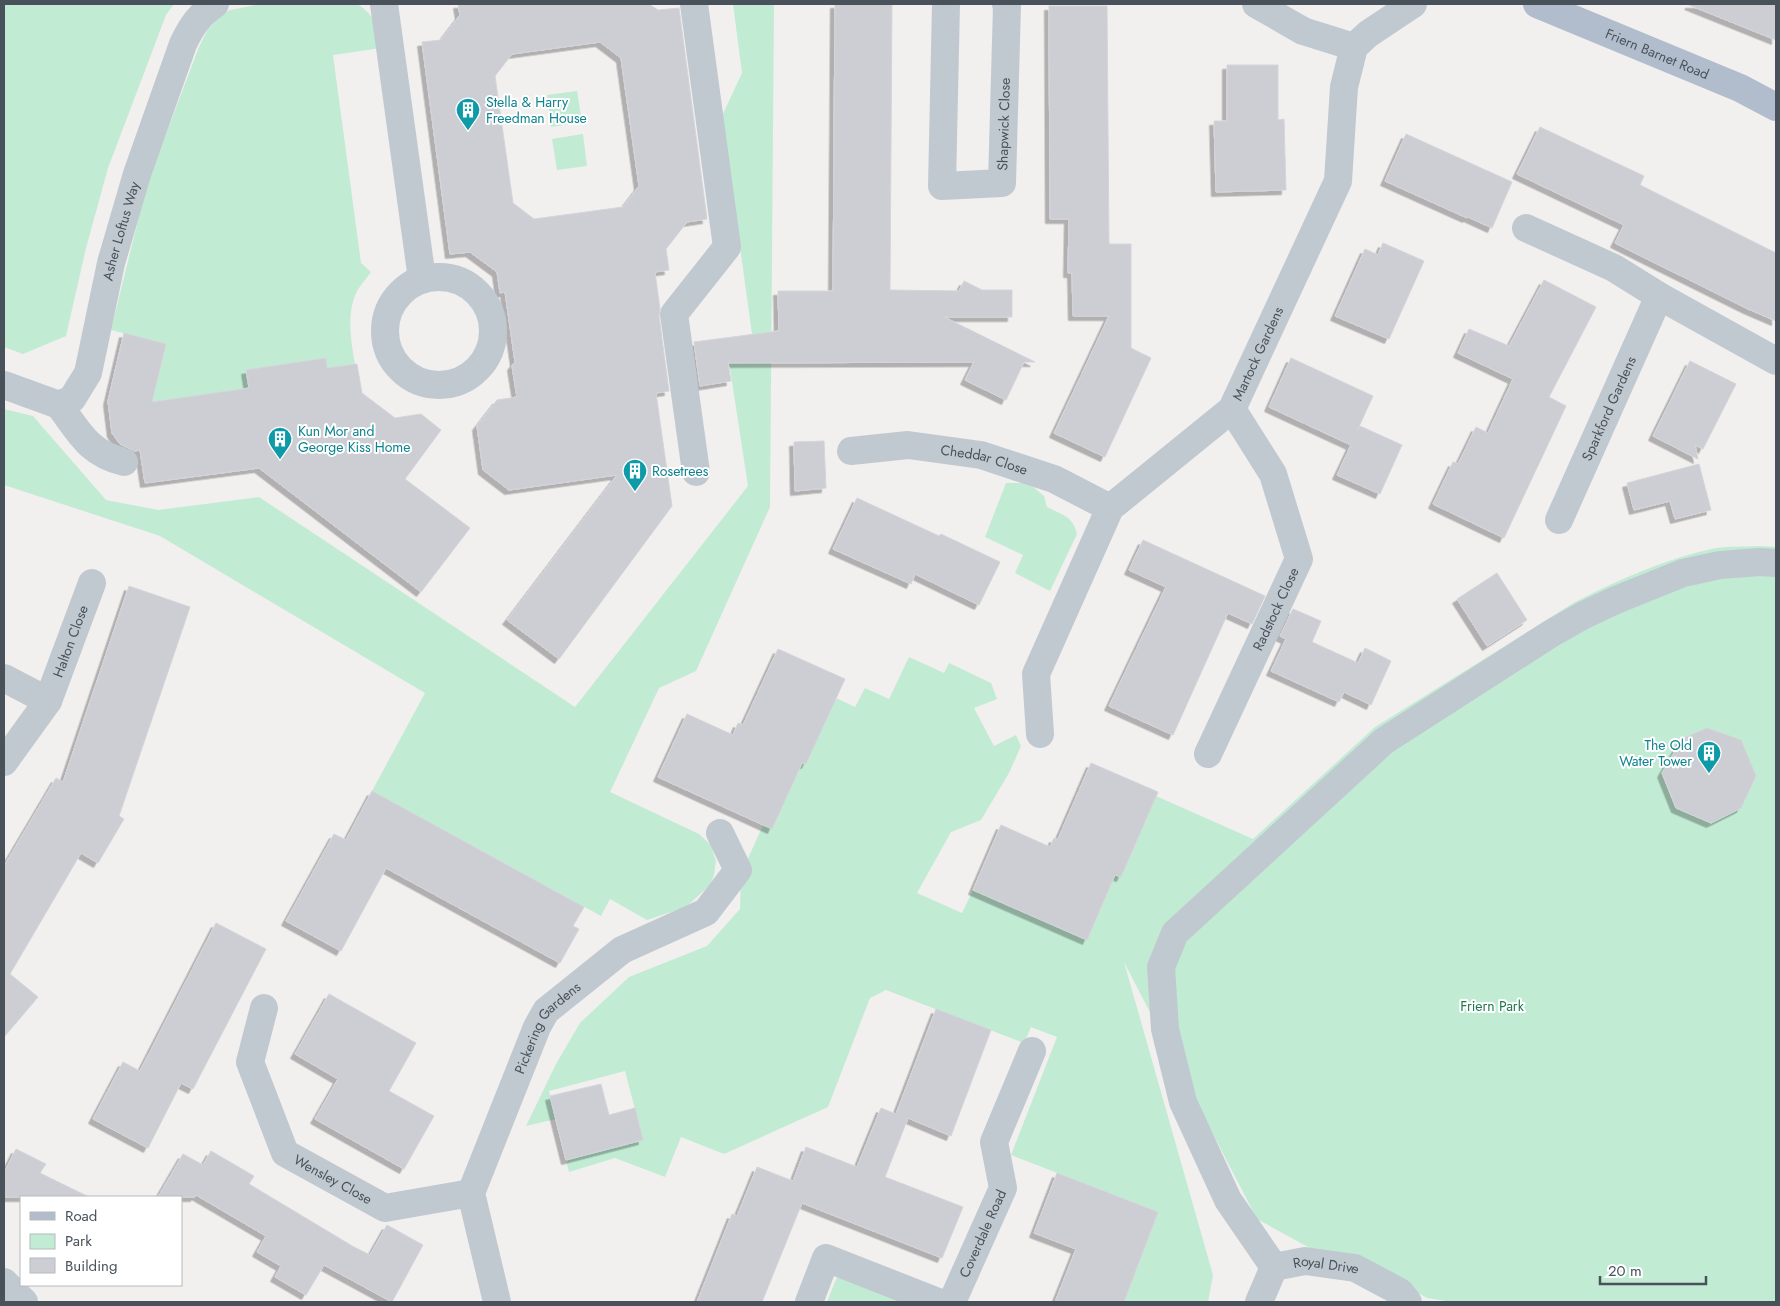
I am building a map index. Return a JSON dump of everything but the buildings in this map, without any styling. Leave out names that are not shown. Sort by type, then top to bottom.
[{"type":"main road","name":"Friern Barnet Road","points":[[1538,4],[1740,88],[1776,107]]},
{"type":"street","name":"Asher Loftus Way","points":[[59,405],[72,398],[88,373],[111,262],[137,174],[183,44],[192,26],[204,12],[215,4]]},
{"type":"street","points":[[384,4],[422,279]]},
{"type":"street","points":[[694,4],[727,248],[674,314],[696,472]]},
{"type":"street","name":"Shapwick Close","points":[[946,4],[942,186],[1002,183],[1006,4]]},
{"type":"street","points":[[1256,4],[1303,31],[1354,47],[1368,34],[1413,4]]},
{"type":"street","name":"Martock Gardens","points":[[1040,734],[1036,674],[1110,508],[1232,409],[1338,181],[1344,87],[1354,47]]},
{"type":"street","points":[[1526,228],[1614,268],[1659,296],[1776,361]]},
{"type":"street","name":"Sparkford Gardens","points":[[1559,520],[1659,296]]},
{"type":"street","points":[[4,385],[59,405],[94,449],[108,458],[124,462]]},
{"type":"street","name":"Radstock Close","points":[[1208,754],[1298,559],[1273,474],[1232,409]]},
{"type":"street","name":"Cheddar Close","points":[[851,451],[908,445],[980,455],[1054,479],[1110,508]]},
{"type":"street","points":[[1274,1267],[1228,1200],[1183,1102],[1165,1029],[1161,966],[1175,933],[1384,740],[1552,633],[1584,614],[1683,573],[1720,565],[1760,562],[1776,563]]},
{"type":"street","name":"Halton Close","points":[[4,762],[48,701],[92,583]]},
{"type":"street","points":[[4,678],[48,701]]},
{"type":"street","name":"Pickering Gardens","points":[[471,1192],[537,1027],[546,1011],[622,950],[706,912],[738,870],[720,833]]},
{"type":"street","name":"Wensley Close","points":[[264,1008],[250,1062],[285,1153],[385,1208],[471,1192]]},
{"type":"street","name":"Coverdale Road","points":[[952,1302],[1004,1188],[994,1142],[1032,1051]]},
{"type":"street","points":[[471,1192],[497,1302]]},
{"type":"street","points":[[808,1302],[826,1258],[938,1302]]},
{"type":"street","name":"Royal Drive","points":[[1259,1302],[1274,1267],[1305,1261],[1355,1268],[1400,1292],[1408,1302]]},
{"type":"street","points":[[4,1282],[24,1302]]},
{"type":"green space","points":[[4,4],[174,4],[166,15],[108,168],[86,248],[66,336],[23,354],[4,347]]},
{"type":"green space","points":[[261,4],[357,4],[372,17],[379,35],[381,48],[333,55],[361,263],[371,272],[357,291],[351,308],[350,327],[355,364],[327,368],[325,358],[246,370],[249,388],[152,402],[166,344],[111,330],[147,184],[199,47],[207,31],[219,17],[230,10]]},
{"type":"green space","points":[[733,4],[774,4],[770,507],[696,671],[659,688],[610,792],[699,834],[711,845],[716,861],[710,885],[686,907],[647,920],[610,899],[601,916],[372,791],[425,693],[160,536],[4,485],[4,409],[33,416],[106,500],[158,510],[259,497],[575,707],[748,486],[729,362],[744,360],[741,336],[752,334],[722,116],[742,73]]},
{"type":"green space","points":[[577,91],[582,122],[551,127],[547,95]]},
{"type":"green space","points":[[583,134],[587,166],[557,170],[552,139]]},
{"type":"green space","points":[[1006,483],[1032,483],[1032,486],[1044,496],[1047,507],[1073,523],[1077,534],[1050,591],[1015,573],[1023,555],[985,537]]},
{"type":"green space","name":"Friern Park","points":[[1776,547],[1776,1302],[1452,1302],[1427,1298],[1357,1258],[1319,1253],[1257,1219],[1124,962],[1213,1275],[1208,1302],[1124,1302],[1158,1212],[1011,1155],[1057,1037],[1031,1027],[1024,1043],[886,990],[870,998],[828,1107],[724,1154],[681,1137],[665,1177],[615,1158],[569,1172],[566,1160],[643,1140],[625,1071],[549,1091],[556,1119],[526,1126],[556,1064],[580,1023],[629,977],[707,946],[740,909],[741,874],[763,825],[772,828],[802,763],[806,764],[836,698],[855,707],[865,688],[889,699],[909,657],[944,673],[949,663],[991,683],[997,699],[974,708],[994,746],[1016,735],[1021,746],[1009,773],[981,820],[951,832],[917,893],[962,913],[973,890],[1087,940],[1115,875],[1121,877],[1156,796],[1253,839],[1375,727],[1575,602],[1626,577],[1680,557],[1716,548]]},
{"type":"green space","points":[[837,1277],[903,1302],[827,1302]]},
{"type":"place","name":"Stella & Harry Freedman House","points":[[468,131]]},
{"type":"place","name":"Kun Mor and George Kiss Home","points":[[280,460]]},
{"type":"place","name":"Rosetrees","points":[[635,492]]},
{"type":"place","name":"The Old Water Tower","points":[[1709,774]]}]
